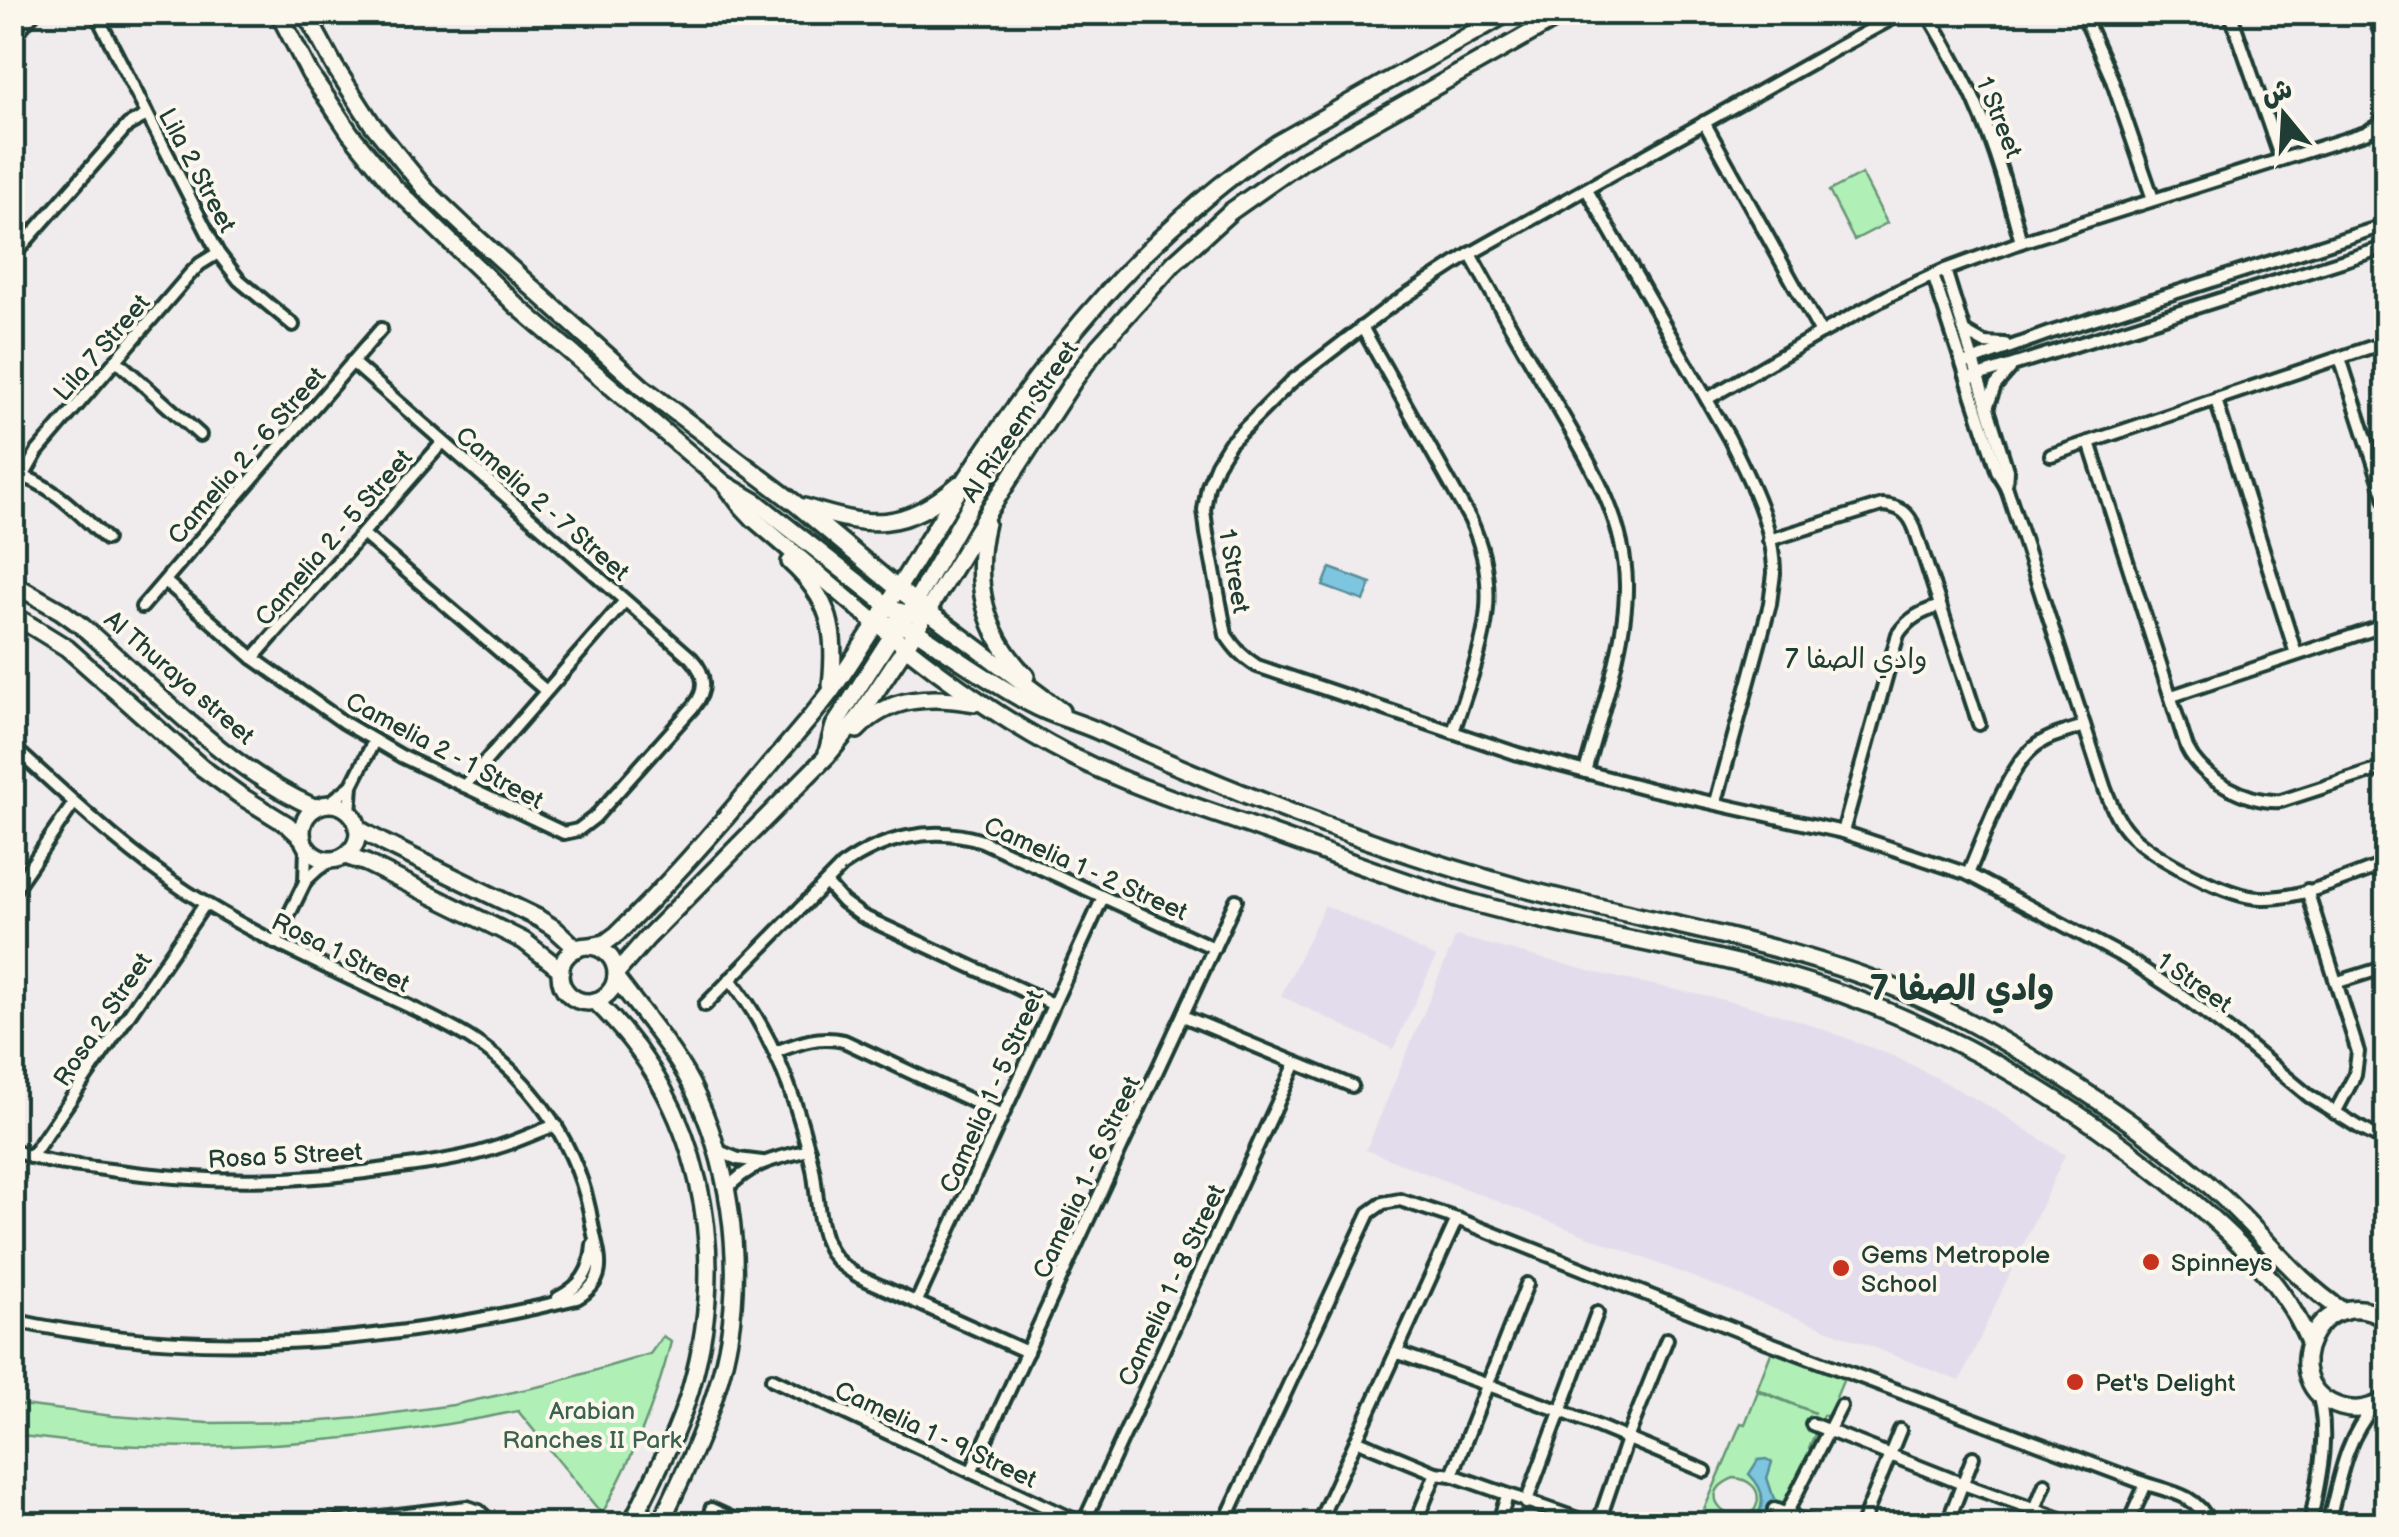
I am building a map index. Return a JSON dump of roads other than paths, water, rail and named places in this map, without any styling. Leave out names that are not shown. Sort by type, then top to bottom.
[{"type":"street","points":[[12,38],[35,12]]},
{"type":"street","name":"Lila 2 Street","points":[[95,12],[218,253],[239,280],[292,324]]},
{"type":"street","points":[[278,12],[350,134],[394,187],[517,306],[726,484],[756,502],[906,621],[1033,706],[1272,806],[1421,858],[1523,888],[1807,958],[1922,999],[2024,1054],[2137,1127],[2218,1193],[2302,1280],[2343,1311]]},
{"type":"street","points":[[305,12],[372,124],[425,189],[621,370],[796,504],[898,590],[906,621],[984,705],[1046,743],[1114,776],[1384,876],[1475,904],[1760,969],[1846,995],[1978,1052],[2116,1139],[2190,1199],[2285,1297],[2308,1342]]},
{"type":"street","name":"Al Rizeem Street","points":[[898,590],[997,435],[1078,324],[1138,258],[1191,208],[1248,163],[1510,12]]},
{"type":"street","name":"Al Rizeem Street","points":[[906,621],[990,510],[1099,346],[1149,289],[1216,224],[1313,154],[1568,12]]},
{"type":"street","name":"1 Street","points":[[1904,12],[1470,254],[1291,382],[1230,444],[1208,486],[1204,510],[1226,634],[1234,648],[1257,666],[1518,754],[1843,832],[1968,874],[2126,958],[2179,992],[2309,1096],[2386,1141]]},
{"type":"street","name":"1 Street","points":[[1927,12],[1979,111],[2022,242]]},
{"type":"street","points":[[2082,12],[2111,77],[2153,199]]},
{"type":"street","points":[[2230,12],[2281,160]]},
{"type":"street","points":[[2373,12],[2386,49]]},
{"type":"street","points":[[12,256],[128,125],[146,115]]},
{"type":"street","points":[[1706,399],[1939,272],[2153,199],[2366,133],[2386,116]]},
{"type":"street","points":[[1704,122],[1821,333]]},
{"type":"street","points":[[1587,190],[1729,438],[1748,478],[1769,540],[1774,572],[1770,604],[1716,802]]},
{"type":"street","points":[[1968,363],[2021,342],[2386,224]]},
{"type":"street","points":[[1973,377],[2386,247]]},
{"type":"street","name":"Lila 7 Street","points":[[18,474],[195,269],[218,253]]},
{"type":"street","points":[[1470,254],[1596,476],[1619,528],[1625,612],[1586,772]]},
{"type":"street","points":[[1939,272],[1965,332],[1968,363]]},
{"type":"street","points":[[1939,272],[1973,377],[1998,473],[2006,486],[2118,820],[2131,836],[2182,868],[2237,894],[2261,898],[2308,890],[2386,864]]},
{"type":"street","points":[[1362,328],[1470,519],[1482,551],[1489,590],[1486,626],[1453,732]]},
{"type":"street","name":"Camelia 2 - 6 Street","points":[[142,607],[381,329]]},
{"type":"street","points":[[1965,332],[1991,345],[2021,342]]},
{"type":"street","points":[[2051,455],[2386,342]]},
{"type":"street","points":[[2340,358],[2386,500]]},
{"type":"street","points":[[116,360],[200,435]]},
{"type":"street","name":"Camelia 2 - 7 Street","points":[[352,362],[699,666],[704,687],[694,706],[595,817],[572,833]]},
{"type":"street","points":[[1987,406],[1995,386],[2018,364]]},
{"type":"street","points":[[1973,377],[1987,406],[2007,470],[2006,486]]},
{"type":"street","points":[[2216,400],[2296,654]]},
{"type":"street","points":[[826,756],[834,726],[906,621],[985,479],[997,435]]},
{"type":"street","name":"Camelia 2 - 5 Street","points":[[254,658],[443,442]]},
{"type":"street","points":[[2089,442],[2192,758],[2207,773],[2253,799],[2280,801],[2386,767]]},
{"type":"street","points":[[18,474],[72,506],[106,539]]},
{"type":"street","points":[[796,504],[852,521],[888,522],[930,506],[968,477]]},
{"type":"street","points":[[726,484],[754,518],[877,623],[906,621]]},
{"type":"street","points":[[726,484],[732,506],[743,520],[803,574],[820,596],[834,649],[830,692]]},
{"type":"street","points":[[1769,540],[1882,506],[1900,508],[1912,521],[1979,724]]},
{"type":"street","points":[[990,510],[980,584],[994,634],[1014,664],[1073,720]]},
{"type":"street","points":[[364,535],[546,691]]},
{"type":"street","name":"Camelia 2 - 1 Street","points":[[164,581],[254,658],[374,741],[556,830],[572,833]]},
{"type":"street","name":"Al Thuraya street","points":[[12,582],[83,627],[230,755],[288,795],[322,806]]},
{"type":"street","points":[[464,786],[624,602]]},
{"type":"street","points":[[1843,832],[1898,634],[1915,615],[1940,606]]},
{"type":"street","name":"Al Thuraya street","points":[[12,614],[68,648],[201,767],[288,825],[304,843]]},
{"type":"street","points":[[877,623],[830,692],[695,856],[611,940],[566,957],[560,970],[569,995],[581,1002],[595,1002],[607,996],[616,975],[681,903],[826,756],[880,711],[910,700],[938,698],[984,705]]},
{"type":"street","points":[[2172,696],[2386,624]]},
{"type":"street","points":[[1968,874],[2009,781],[2024,757],[2049,738],[2084,726]]},
{"type":"street","points":[[305,882],[304,820],[352,785],[374,741]]},
{"type":"street","name":"Rosa 1 Street","points":[[12,746],[137,857],[206,904],[275,943],[475,1042],[507,1066],[556,1125],[582,1183],[594,1234],[586,1276],[550,1302],[514,1314],[412,1332],[256,1344],[183,1342],[12,1320]]},
{"type":"street","points":[[275,943],[305,882],[354,846],[352,785]]},
{"type":"street","points":[[12,893],[74,804]]},
{"type":"street","points":[[322,806],[340,806],[384,843],[538,918],[584,948],[608,954],[616,975],[691,1084],[716,1150],[726,1190],[732,1224],[733,1301],[729,1339],[700,1435],[660,1524]]},
{"type":"street","name":"Camelia 1 - 2 Street","points":[[704,1005],[842,866],[862,852],[897,838],[936,833],[982,841],[1214,948]]},
{"type":"street","points":[[304,843],[320,859],[366,863],[524,940],[560,970]]},
{"type":"street","points":[[695,856],[712,873]]},
{"type":"street","points":[[826,883],[862,916],[1052,1004]]},
{"type":"street","points":[[664,886],[681,903]]},
{"type":"street","points":[[2308,890],[2358,1052],[2355,1075],[2334,1113]]},
{"type":"street","name":"Camelia 1 - 5 Street","points":[[917,1301],[1103,897]]},
{"type":"street","name":"Camelia 1 - 6 Street","points":[[971,1472],[1236,900]]},
{"type":"street","name":"Rosa 2 Street","points":[[31,1157],[206,904]]},
{"type":"street","points":[[2338,982],[2386,967]]},
{"type":"street","points":[[730,979],[775,1052],[798,1114],[824,1238],[832,1254],[844,1268],[860,1277],[1027,1352]]},
{"type":"street","points":[[595,1002],[640,1052],[680,1122],[694,1169],[708,1248],[706,1321],[689,1394],[632,1524]]},
{"type":"street","points":[[1182,1016],[1352,1086]]},
{"type":"street","points":[[775,1052],[825,1037],[844,1041],[1002,1114]]},
{"type":"street","name":"Camelia 1 - 8 Street","points":[[1083,1524],[1296,1062]]},
{"type":"street","name":"Rosa 5 Street","points":[[12,1149],[31,1157],[152,1176],[271,1181],[424,1164],[495,1148],[556,1125]]},
{"type":"street","points":[[716,1150],[738,1160],[763,1162]]},
{"type":"street","points":[[726,1190],[742,1173],[763,1162],[808,1150]]},
{"type":"street","points":[[1224,1524],[1368,1213],[1383,1203],[1400,1200],[1772,1344],[2193,1500],[2210,1524]]},
{"type":"street","points":[[1318,1524],[1456,1219]]},
{"type":"street","points":[[1452,1475],[1527,1284]]},
{"type":"street","points":[[2310,1524],[2324,1445],[2324,1418],[2318,1392],[2306,1370],[2308,1342],[2326,1319],[2343,1311],[2371,1311],[2386,1319]]},
{"type":"street","points":[[1526,1503],[1597,1313]]},
{"type":"street","points":[[1356,1440],[1436,1472],[1592,1524],[1666,1339]]},
{"type":"street","points":[[1396,1352],[1561,1411],[1705,1470]]},
{"type":"street","name":"Camelia 1 - 9 Street","points":[[772,1379],[1083,1524]]},
{"type":"street","points":[[2318,1392],[2346,1408],[2364,1409],[2380,1402]]},
{"type":"street","points":[[2328,1524],[2346,1452],[2357,1428],[2380,1402]]},
{"type":"street","points":[[1812,1524],[1780,1516],[1841,1406]]},
{"type":"street","points":[[1812,1424],[2076,1524]]},
{"type":"street","points":[[1862,1524],[1900,1430]]},
{"type":"street","points":[[1947,1524],[1973,1457]]},
{"type":"street","points":[[1415,1524],[1436,1472]]},
{"type":"street","points":[[2030,1524],[2045,1484]]},
{"type":"street","points":[[2128,1524],[2146,1484]]},
{"type":"street","points":[[1498,1524],[1507,1496]]},
{"type":"street","points":[[320,1524],[467,1508],[479,1511],[493,1524]]},
{"type":"street","points":[[712,1509],[744,1524]]},
{"type":"street","points":[[432,1511],[476,1524]]},
{"type":"street","points":[[12,1520],[74,1524]]},
{"type":"water","points":[[1330,568],[1371,583],[1364,601],[1323,586]]},
{"type":"water","points":[[1758,1460],[1772,1462],[1767,1478],[1774,1499],[1786,1505],[1780,1518],[1766,1516],[1758,1524],[1745,1524],[1758,1513],[1762,1500],[1759,1487],[1749,1474]]},
{"type":"place","name":"Spinneys","points":[[2151,1262]]},
{"type":"place","name":"Gems Metropole School","points":[[1841,1268]]},
{"type":"place","name":"Pet's Delight","points":[[2075,1382]]},
{"type":"district","name":"وادي الصفا 7","points":[[1856,658]]},
{"type":"district","name":"وادي الصفا 7","points":[[1962,988]]},
{"type":"park label","name":"Arabian Ranches II Park","points":[[592,1424]]}]
